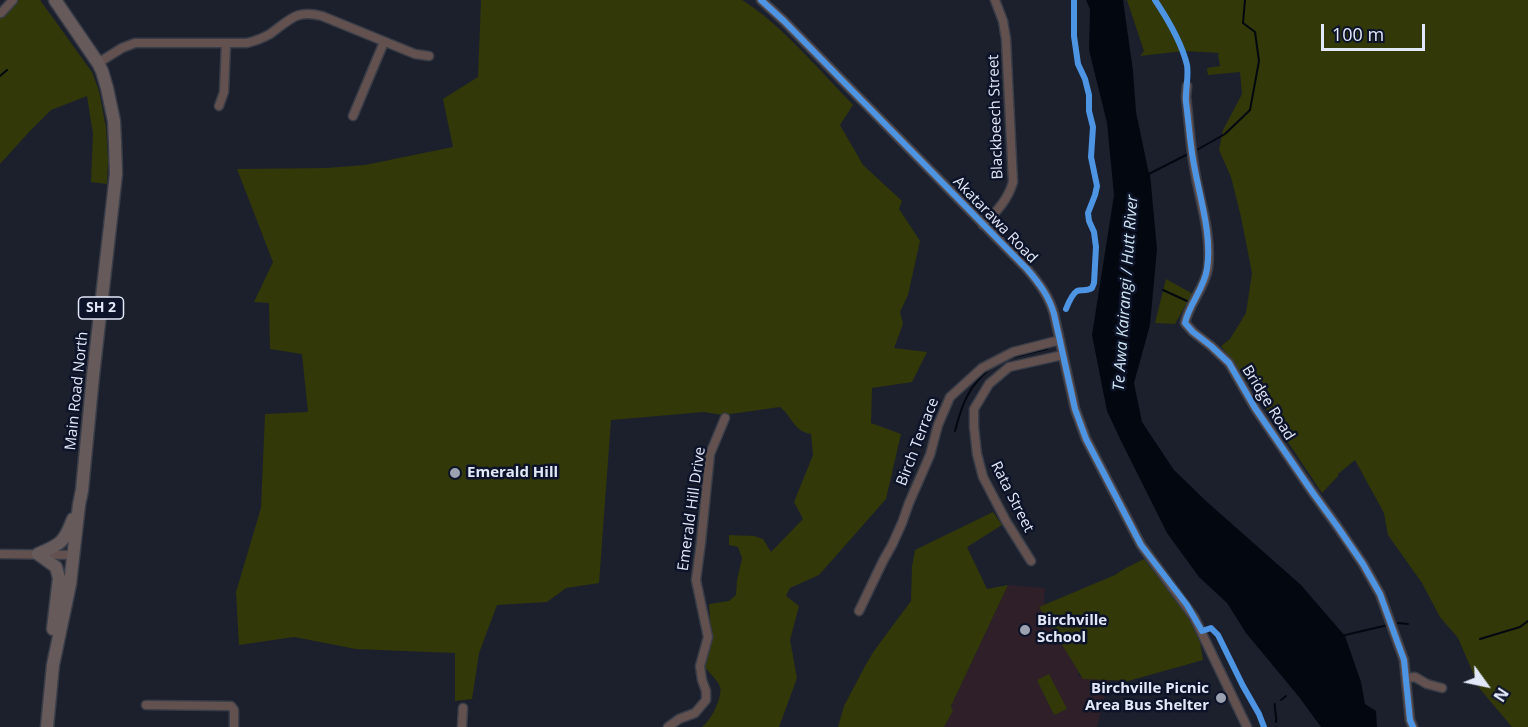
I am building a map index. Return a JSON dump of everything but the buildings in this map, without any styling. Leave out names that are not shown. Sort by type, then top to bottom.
[{"type":"highway","name":"Main Road North","points":[[47,727],[53,665],[70,584],[82,490],[116,174],[114,121],[105,80],[98,63],[55,0]]},
{"type":"highway","points":[[38,554],[57,546],[62,541],[70,529],[79,505]]},
{"type":"highway","points":[[38,554],[56,567],[59,578],[50,649],[53,665]]},
{"type":"street","points":[[1,13],[13,0]]},
{"type":"street","name":"Akatarawa Road","points":[[761,0],[1027,269],[1044,291],[1050,300],[1054,314],[1078,420],[1091,449],[1141,545],[1194,617],[1247,727]]},
{"type":"street","name":"Blackbeech Street","points":[[983,225],[1007,198],[1013,182],[1006,39],[1004,21],[995,0]]},
{"type":"street","points":[[98,63],[135,43],[247,43],[259,40],[289,18],[304,13],[322,16],[415,54],[429,56]]},
{"type":"street","points":[[353,116],[384,42]]},
{"type":"street","points":[[219,106],[224,92],[226,43]]},
{"type":"street","name":"Bridge Road","points":[[1187,86],[1186,97],[1194,166],[1207,228],[1208,258],[1205,281],[1187,314],[1185,323],[1229,363],[1255,408],[1363,564],[1380,594],[1404,660],[1410,720],[1413,727]]},
{"type":"street","name":"Birch Terrace","points":[[859,611],[902,523],[930,455],[938,425],[950,397],[982,368],[1013,352],[1060,340]]},
{"type":"street","name":"Rata Street","points":[[1031,561],[1006,521],[983,477],[977,454],[974,409],[989,384],[1009,367],[1063,355]]},
{"type":"street","name":"Emerald Hill Drive","points":[[668,727],[695,713],[705,700],[706,691],[700,666],[708,637],[696,580],[710,454],[725,418]]},
{"type":"street","points":[[0,554],[73,555]]},
{"type":"street","points":[[1407,678],[1415,677],[1427,684],[1442,688]]},
{"type":"street","points":[[146,705],[231,706],[234,710],[234,727]]},
{"type":"street","points":[[462,727],[463,708]]},
{"type":"shaded area","name":"Birchville School","points":[[1008,585],[1045,588],[1044,602],[1081,657],[1078,676],[1110,677],[1097,727],[944,727],[953,711],[951,706]]},
{"type":"green space","points":[[19,0],[40,0],[92,72],[99,91],[106,128],[107,184],[91,182],[93,134],[87,96],[51,110],[0,164],[0,13],[3,16]]},
{"type":"green space","points":[[481,0],[742,0],[786,35],[853,105],[840,125],[863,165],[902,201],[899,209],[920,241],[908,295],[900,312],[903,324],[894,348],[927,352],[912,382],[872,388],[871,423],[901,434],[886,499],[819,575],[790,588],[786,596],[799,606],[790,640],[797,678],[779,727],[702,727],[709,720],[720,697],[720,687],[705,667],[711,635],[709,604],[729,601],[736,595],[742,558],[738,547],[729,545],[729,535],[754,536],[763,539],[771,552],[803,519],[794,502],[813,455],[811,434],[796,427],[780,407],[723,415],[704,412],[611,420],[599,583],[566,588],[547,602],[497,605],[479,653],[472,699],[455,701],[455,653],[356,649],[294,637],[239,645],[236,592],[261,508],[265,414],[308,412],[302,354],[270,349],[269,303],[254,302],[273,262],[237,169],[327,168],[365,165],[453,147],[443,99],[478,77]]},
{"type":"green space","points":[[1127,0],[1528,0],[1528,727],[1512,727],[1480,689],[1458,638],[1440,617],[1422,583],[1388,535],[1384,513],[1355,460],[1338,474],[1322,493],[1221,346],[1230,339],[1246,313],[1252,273],[1231,177],[1219,150],[1223,130],[1242,94],[1240,72],[1208,75],[1207,68],[1220,66],[1218,54],[1220,53],[1184,51],[1140,56],[1144,51]]},
{"type":"green space","points":[[1166,279],[1193,294],[1175,324],[1155,323]]},
{"type":"green space","points":[[993,512],[1002,525],[967,547],[987,589],[1008,585],[951,706],[953,711],[944,727],[838,727],[844,706],[865,666],[911,601],[915,550]]},
{"type":"green space","points":[[1144,559],[1187,615],[1200,642],[1203,660],[1128,681],[1083,679],[1039,607],[1115,575]]},
{"type":"green space","points":[[1049,674],[1067,709],[1054,715],[1037,680]]},
{"type":"water","name":"Te Awa Kairangi / Hutt River","points":[[1086,0],[1123,0],[1136,112],[1150,174],[1157,249],[1150,325],[1134,383],[1142,422],[1174,470],[1301,585],[1345,636],[1361,682],[1365,704],[1376,711],[1377,727],[1321,727],[1246,633],[1227,603],[1199,577],[1167,533],[1107,411],[1092,335],[1114,195],[1107,123],[1089,50],[1090,9]]},
{"type":"waterway","points":[[1195,151],[1225,134],[1250,110],[1259,61],[1255,32],[1243,23],[1245,0]]},
{"type":"waterway","points":[[0,76],[7,70]]},
{"type":"waterway","points":[[1141,178],[1190,153]]},
{"type":"waterway","points":[[1163,290],[1187,301]]},
{"type":"waterway","points":[[1009,358],[1047,349]]},
{"type":"waterway","points":[[955,431],[967,396],[977,381],[991,368]]},
{"type":"waterway","points":[[1480,639],[1520,627],[1528,621]]},
{"type":"waterway","points":[[1398,623],[1408,624]]},
{"type":"waterway","points":[[1341,636],[1388,625]]},
{"type":"waterway","points":[[1281,700],[1286,696]]},
{"type":"waterway","points":[[1275,704],[1276,722]]},
{"type":"cycle path","points":[[761,0],[1027,269],[1039,285],[1054,314],[1075,409],[1086,439],[1141,545],[1187,605],[1202,631],[1211,628],[1218,635],[1264,727]]},
{"type":"cycle path","points":[[1066,309],[1075,292],[1092,288],[1096,247],[1088,213],[1097,186],[1091,157],[1093,127],[1089,111],[1089,95],[1078,64],[1074,36],[1074,0]]},
{"type":"cycle path","points":[[1155,0],[1174,31],[1187,65],[1186,102],[1193,161],[1207,232],[1207,269],[1185,323],[1229,363],[1255,408],[1363,564],[1380,594],[1404,660],[1410,720],[1413,727]]},
{"type":"place","name":"Emerald Hill","points":[[455,473]]},
{"type":"place","name":"Birchville School","points":[[1025,630]]},
{"type":"place","name":"Birchville Picnic Area Bus Shelter","points":[[1221,698]]}]
